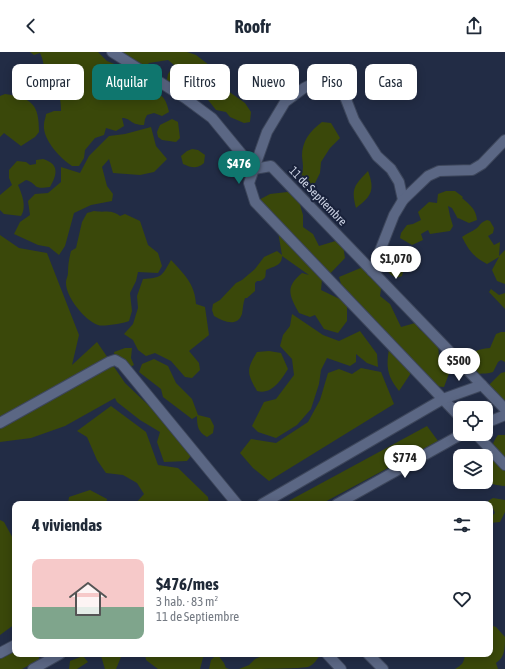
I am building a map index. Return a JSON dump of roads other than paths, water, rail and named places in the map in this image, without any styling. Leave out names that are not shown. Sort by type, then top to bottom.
[{"type":"street","points":[[112,52],[185,98],[212,118],[254,169]]},
{"type":"street","points":[[403,200],[399,182],[391,169],[378,156],[357,126],[348,107],[342,89],[334,80],[322,79],[304,88],[285,102],[267,132],[250,183],[255,202],[453,410]]},
{"type":"street","points":[[372,271],[394,215],[403,200],[428,176],[439,171],[472,170],[482,164],[505,140]]},
{"type":"street","name":"11 de Septiembre","points":[[254,169],[271,166],[505,409]]},
{"type":"street","points":[[0,423],[115,360],[122,364],[235,501]]},
{"type":"street","points":[[267,501],[443,399],[482,385]]},
{"type":"street","points":[[493,419],[505,415]]},
{"type":"street","points":[[342,501],[453,439]]},
{"type":"street","points":[[483,441],[505,465]]},
{"type":"street","points":[[0,653],[12,647]]},
{"type":"street","points":[[33,669],[55,657]]},
{"type":"street","points":[[330,657],[342,669]]},
{"type":"street","points":[[371,657],[383,669]]}]
